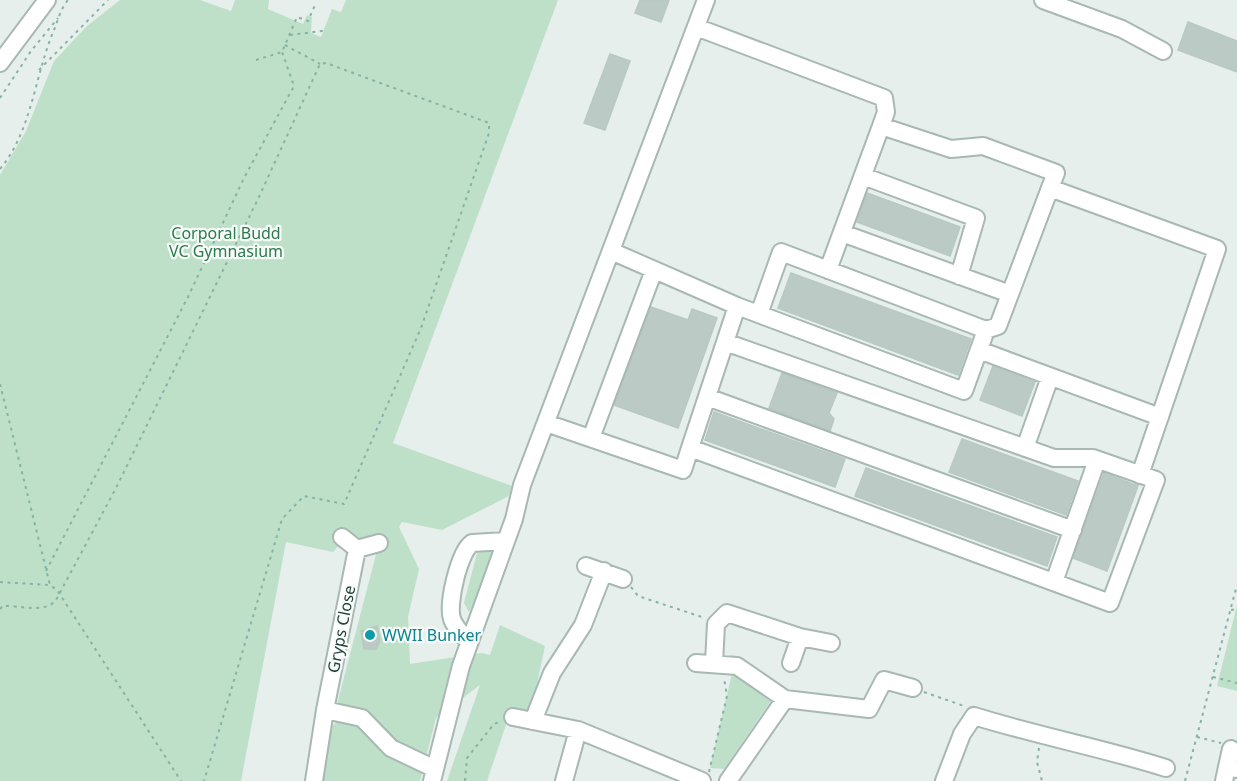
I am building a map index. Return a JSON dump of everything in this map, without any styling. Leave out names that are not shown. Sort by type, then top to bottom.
[{"type":"street","points":[[0,63],[48,0]]},
{"type":"street","points":[[324,710],[362,718],[392,748],[434,775],[460,666],[506,541],[522,485],[706,0]]},
{"type":"street","points":[[1043,0],[1122,29],[1163,51]]},
{"type":"street","points":[[696,27],[884,98],[886,112],[828,270]]},
{"type":"street","points":[[759,314],[781,252],[986,330],[998,326],[1056,173],[983,146],[951,149],[881,126]]},
{"type":"street","points":[[863,176],[976,218],[959,276]]},
{"type":"street","points":[[1050,188],[1217,249],[1140,475]]},
{"type":"street","points":[[842,233],[1010,294]]},
{"type":"street","points":[[611,251],[737,306],[964,391],[986,330]]},
{"type":"street","points":[[591,438],[654,270]]},
{"type":"street","points":[[546,423],[683,470],[737,306]]},
{"type":"street","points":[[690,448],[1110,603],[1156,480],[1097,459],[1054,458],[725,342]]},
{"type":"street","points":[[979,350],[1160,417]]},
{"type":"street","points":[[1025,448],[1050,377]]},
{"type":"street","points":[[707,397],[1073,530]]},
{"type":"street","points":[[1054,582],[1097,459]]},
{"type":"street","points":[[342,537],[357,549],[379,543]]},
{"type":"street","points":[[469,642],[455,627],[449,608],[464,555],[472,543],[506,541]]},
{"type":"street","name":"Gryps Close","points":[[314,781],[324,710],[357,549]]},
{"type":"street","points":[[586,566],[623,579]]},
{"type":"street","points":[[532,721],[552,673],[583,625],[604,571]]},
{"type":"street","points":[[717,663],[716,624],[727,613],[800,637],[831,643]]},
{"type":"street","points":[[791,663],[800,637]]},
{"type":"street","points":[[696,663],[737,666],[785,699],[869,709],[886,673],[913,688]]},
{"type":"street","points":[[728,781],[785,699]]},
{"type":"street","points":[[944,781],[962,734],[974,716],[1041,736],[1122,754],[1166,768]]},
{"type":"street","points":[[513,717],[578,730],[705,778]]},
{"type":"street","points":[[564,781],[578,730]]},
{"type":"street","points":[[1229,772],[1231,749]]},
{"type":"path","points":[[0,169],[19,137],[32,101],[39,70],[68,0]]},
{"type":"path","points":[[39,70],[108,0]]},
{"type":"path","points":[[46,571],[188,297],[244,178],[294,86],[282,52],[297,17],[308,21],[315,5]]},
{"type":"path","points":[[0,98],[31,51],[60,16]]},
{"type":"path","points":[[289,35],[322,31],[321,27]]},
{"type":"path","points":[[204,781],[282,519],[304,496],[344,504],[421,328],[489,133],[489,123],[326,63],[320,64],[285,45]]},
{"type":"path","points":[[256,60],[282,52]]},
{"type":"path","points":[[1,607],[43,608],[52,604],[116,488],[258,199],[320,64]]},
{"type":"path","points":[[0,384],[50,585],[58,593],[181,781]]},
{"type":"path","points":[[623,579],[638,596],[716,624]]},
{"type":"path","points":[[0,582],[50,585]]},
{"type":"path","points":[[1185,781],[1237,585]]},
{"type":"path","points":[[1231,610],[1237,609]]},
{"type":"path","points":[[705,778],[727,696],[717,663]]},
{"type":"path","points":[[1213,677],[1237,683]]},
{"type":"path","points":[[913,688],[965,706],[974,716]]},
{"type":"path","points":[[465,781],[467,758],[494,724],[503,720],[511,721],[513,717]]},
{"type":"path","points":[[1041,736],[1037,762],[1042,781]]},
{"type":"path","points":[[1197,737],[1223,744],[1231,749]]},
{"type":"green space","name":"Corporal Budd VC Gymnasium","points":[[120,0],[200,0],[231,11],[235,0],[269,0],[268,9],[303,24],[307,15],[312,17],[311,33],[321,37],[332,9],[341,12],[346,0],[558,0],[393,443],[512,486],[509,496],[442,530],[402,522],[399,527],[419,569],[408,617],[410,664],[482,653],[490,655],[500,625],[545,646],[531,712],[510,713],[487,781],[447,781],[480,685],[436,718],[420,781],[319,781],[330,726],[335,724],[336,708],[379,543],[346,538],[333,552],[286,542],[241,781],[0,781],[0,175],[26,131],[54,61],[87,26]]},
{"type":"green space","points":[[495,550],[486,579],[469,612],[464,603],[477,553]]},
{"type":"green space","points":[[1237,605],[1237,691],[1217,686]]},
{"type":"green space","points":[[732,673],[775,695],[724,769],[710,768]]},
{"type":"building","points":[[640,0],[669,0],[661,22],[635,13]]},
{"type":"building","points":[[1188,22],[1237,41],[1237,72],[1178,50]]},
{"type":"building","points":[[610,54],[630,61],[605,130],[584,123]]},
{"type":"building","points":[[867,193],[960,227],[950,256],[857,222]]},
{"type":"building","points":[[791,273],[971,339],[958,375],[778,308]]},
{"type":"building","points":[[651,307],[688,320],[692,309],[717,318],[678,428],[614,405]]},
{"type":"building","points":[[993,366],[1035,382],[1022,416],[980,400]]},
{"type":"building","points":[[782,373],[837,393],[829,413],[834,419],[830,431],[769,408]]},
{"type":"building","points":[[714,412],[845,459],[835,487],[705,440]]},
{"type":"building","points":[[962,439],[1078,481],[1066,515],[949,472]]},
{"type":"building","points":[[866,468],[1057,537],[1047,566],[855,496]]},
{"type":"building","points":[[1104,473],[1138,486],[1107,571],[1073,558]]},
{"type":"building","name":"WWII Bunker","points":[[377,626],[380,641],[376,649],[364,649],[361,631]]},
{"type":"place","name":"WWII Bunker","points":[[370,635]]}]
